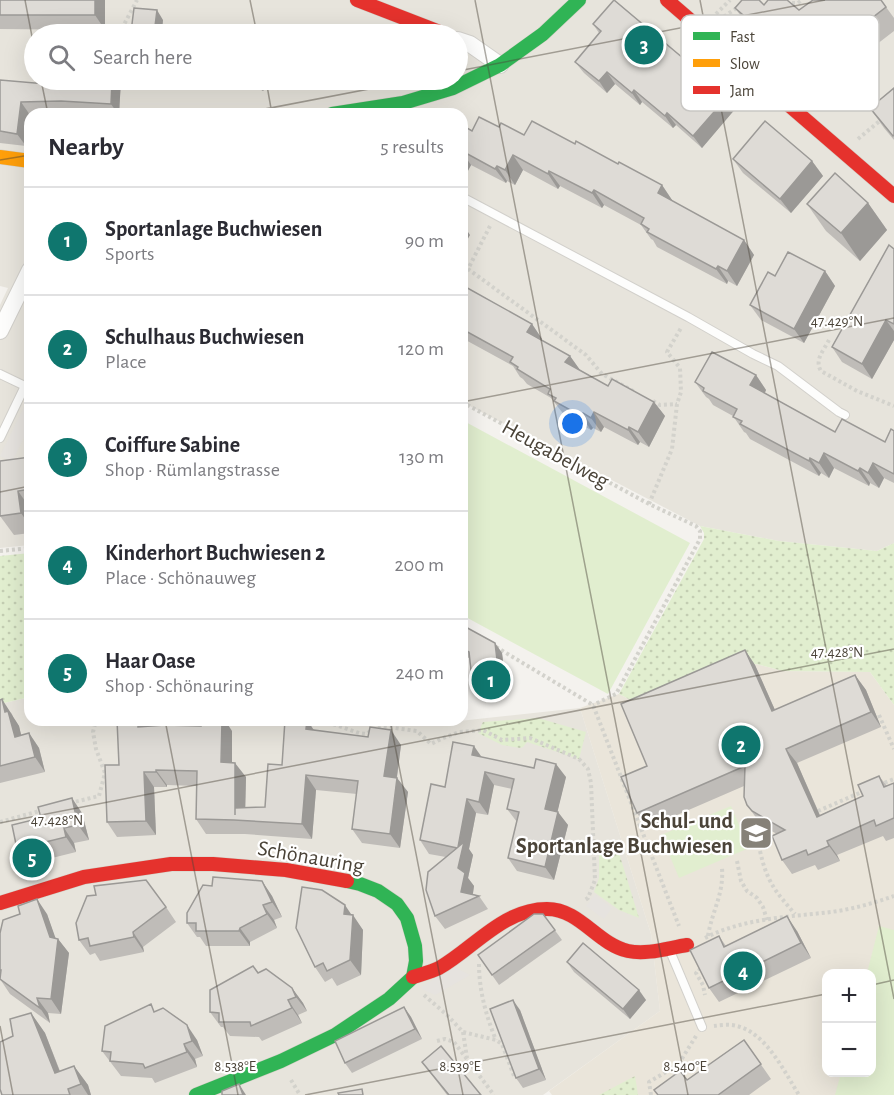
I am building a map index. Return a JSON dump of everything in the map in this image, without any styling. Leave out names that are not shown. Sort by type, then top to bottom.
[{"type":"street","points":[[357,0],[419,24]]},
{"type":"street","points":[[468,81],[501,65],[543,34],[579,0]]},
{"type":"street","points":[[667,0],[684,15]]},
{"type":"street","points":[[468,43],[501,65]]},
{"type":"street","points":[[371,108],[403,103],[446,90]]},
{"type":"street","points":[[796,111],[894,196]]},
{"type":"street","points":[[0,157],[24,160]]},
{"type":"street","points":[[0,332],[24,282]]},
{"type":"street","name":"Schönauring","points":[[0,903],[84,878],[171,864],[249,866],[322,876],[360,884],[378,891],[397,903],[407,918],[415,946],[416,961],[413,977]]},
{"type":"street","points":[[196,1095],[335,1035],[389,999],[413,977],[437,969],[508,920],[529,911],[549,908],[570,915],[605,941],[629,952],[689,944]]},
{"type":"lane","points":[[468,200],[778,366],[845,415]]},
{"type":"lane","points":[[0,374],[24,384]]},
{"type":"lane","points":[[0,438],[24,393]]},
{"type":"lane","points":[[669,947],[702,1027]]},
{"type":"path","points":[[124,24],[137,0]]},
{"type":"path","points":[[714,15],[730,0]]},
{"type":"path","points":[[778,2],[798,3],[802,0]]},
{"type":"path","points":[[726,15],[740,6]]},
{"type":"path","points":[[856,141],[886,115]]},
{"type":"path","points":[[495,214],[468,269],[586,355],[602,374],[640,394]]},
{"type":"path","points":[[649,504],[672,449],[677,404],[681,392],[680,368],[667,352],[688,317]]},
{"type":"path","points":[[829,340],[819,359],[818,366],[821,371],[857,391],[894,406]]},
{"type":"path","points":[[853,399],[857,391]]},
{"type":"path","points":[[650,400],[660,405],[677,404]]},
{"type":"path","name":"Heugabelweg","points":[[468,405],[649,504],[696,526],[700,531],[700,539],[616,694],[593,705]]},
{"type":"path","points":[[0,551],[24,549]]},
{"type":"path","points":[[494,646],[593,705],[689,944],[700,958],[696,961],[704,977]]},
{"type":"path","points":[[879,716],[894,749]]},
{"type":"path","points":[[66,804],[99,796],[105,773],[96,749],[93,732],[94,726]]},
{"type":"path","points":[[338,726],[366,734],[380,726],[417,731],[431,744],[459,732],[483,730],[501,740],[530,738],[579,759],[588,769],[591,783],[595,880],[588,898],[570,915]]},
{"type":"path","points":[[818,811],[894,779]]},
{"type":"path","points":[[0,822],[44,810]]},
{"type":"path","points":[[760,851],[769,882],[796,915]]},
{"type":"path","points":[[737,861],[741,881],[747,891],[757,898],[763,907],[767,920]]},
{"type":"path","points":[[708,936],[711,918],[723,881],[722,868]]},
{"type":"path","points":[[689,944],[742,924],[833,911],[878,902],[894,896]]},
{"type":"path","points":[[478,960],[488,1022],[496,1040]]},
{"type":"path","points":[[700,970],[696,973],[704,985],[708,1005]]},
{"type":"path","points":[[420,991],[463,1032],[496,1040],[502,1044],[514,1076]]},
{"type":"path","points":[[651,1095],[648,1082],[678,1065],[702,1027],[735,1025],[749,1030],[764,1042],[799,1095]]},
{"type":"path","points":[[463,1032],[467,1061]]},
{"type":"path","points":[[437,1041],[445,1039],[454,1042],[494,1095]]},
{"type":"shaded area","points":[[0,0],[894,0],[894,543],[877,551],[779,541],[700,526],[468,405],[468,108],[24,108],[24,546],[0,548],[0,305],[8,288],[0,286]]},
{"type":"shaded area","points":[[24,407],[24,437],[12,462],[0,456]]},
{"type":"shaded area","name":"Schul- und Sportanlage Buchwiesen","points":[[756,664],[783,671],[870,672],[894,705],[894,1095],[552,1095],[549,1091],[660,1011],[651,934],[580,708],[619,694],[648,709]]},
{"type":"shaded area","points":[[24,698],[24,726],[468,726],[468,720],[580,708],[651,934],[660,1011],[543,1095],[0,1095],[0,704]]},
{"type":"shaded area","points":[[595,895],[612,908],[604,919],[586,906]]},
{"type":"shaded area","points":[[454,967],[470,975],[435,995],[420,988]]},
{"type":"green space","points":[[468,423],[690,543],[608,694],[468,618]]},
{"type":"green space","points":[[700,526],[779,541],[877,551],[894,543],[894,705],[870,672],[783,671],[756,664],[648,709],[619,694],[704,539]]},
{"type":"green space","points":[[24,554],[24,698],[0,704],[0,556]]},
{"type":"green space","points":[[538,718],[586,732],[579,759],[527,742],[520,748],[502,745],[478,733],[483,722]]},
{"type":"green space","points":[[731,806],[749,848],[679,878],[661,835]]},
{"type":"green space","points":[[615,840],[639,918],[619,910],[594,892],[599,878],[599,843]]},
{"type":"green space","points":[[879,926],[894,930],[894,1095],[835,1095],[840,1077],[876,1077],[876,969],[868,969]]},
{"type":"green space","points":[[635,1076],[638,1095],[599,1095]]},
{"type":"building","points":[[0,0],[95,0],[95,15],[0,15]]},
{"type":"building","points":[[614,0],[681,56],[681,111],[715,111],[693,136],[667,113],[665,116],[634,90],[632,93],[607,72],[599,81],[575,62],[601,31],[593,24]]},
{"type":"building","points":[[742,0],[759,0],[764,5],[768,0],[787,0],[799,10],[813,0],[881,0],[886,7],[876,15],[743,15],[735,8]]},
{"type":"building","points":[[134,8],[157,10],[155,24],[132,24]]},
{"type":"building","points":[[0,80],[24,82],[24,90],[112,90],[111,104],[61,101],[21,102],[17,134],[0,131]]},
{"type":"building","points":[[894,88],[893,136],[872,111],[879,111],[879,100]]},
{"type":"building","points":[[479,117],[499,127],[501,123],[524,135],[532,121],[662,185],[658,193],[744,240],[727,271],[718,266],[716,269],[647,232],[649,229],[641,224],[644,218],[594,190],[592,193],[549,171],[548,174],[513,155],[505,170],[497,166],[495,169],[468,154],[468,129],[472,131]]},
{"type":"building","points":[[765,121],[812,161],[780,199],[733,159]]},
{"type":"building","points":[[835,173],[868,203],[841,233],[807,204]]},
{"type":"building","points":[[889,245],[894,249],[894,324],[886,320],[862,364],[832,347]]},
{"type":"building","points":[[788,252],[825,271],[794,329],[750,305],[768,272],[775,276]]},
{"type":"building","points":[[468,288],[532,324],[527,332],[570,356],[565,362],[608,386],[612,379],[654,402],[638,432],[629,427],[628,430],[594,412],[591,418],[583,413],[581,416],[554,401],[556,398],[548,394],[550,389],[517,369],[518,367],[510,362],[513,357],[468,332]]},
{"type":"building","points":[[712,352],[756,375],[750,385],[835,432],[842,419],[885,442],[891,429],[894,431],[894,474],[873,463],[868,473],[860,468],[858,471],[824,453],[819,463],[810,458],[809,461],[740,424],[742,421],[733,417],[737,409],[703,391],[704,388],[695,382]]},
{"type":"building","points":[[24,458],[24,490],[18,491],[21,513],[0,516],[0,461]]},
{"type":"building","points":[[468,628],[495,643],[500,685],[473,689]]},
{"type":"building","points":[[745,650],[772,711],[855,675],[871,712],[786,749],[817,817],[863,796],[858,785],[879,776],[884,787],[894,783],[894,818],[876,826],[874,820],[827,841],[829,846],[808,855],[806,850],[782,860],[772,836],[785,830],[752,811],[747,805],[744,797],[745,766],[637,813],[621,777],[647,766],[621,704]]},
{"type":"building","points":[[2,699],[15,737],[29,733],[35,757],[0,766],[0,700]]},
{"type":"building","points":[[117,726],[222,726],[221,762],[235,763],[235,808],[265,807],[268,764],[282,765],[285,726],[306,726],[306,729],[368,737],[370,727],[391,730],[384,776],[397,778],[390,834],[352,829],[358,781],[306,775],[302,824],[196,819],[197,771],[156,770],[156,772],[144,772],[146,821],[107,822],[105,765],[119,765]]},
{"type":"building","points":[[453,742],[474,746],[472,755],[534,768],[536,759],[556,764],[545,809],[558,812],[545,867],[508,858],[519,812],[507,809],[514,779],[485,772],[479,802],[467,799],[458,847],[464,842],[458,868],[465,873],[461,892],[479,896],[435,916],[426,890],[428,872],[457,848],[420,840],[431,784],[445,787]]},
{"type":"building","points":[[72,798],[78,825],[64,828],[66,837],[17,849],[12,825],[41,818],[38,807]]},
{"type":"building","points":[[213,877],[262,881],[272,902],[263,905],[267,914],[240,928],[239,931],[196,931],[196,923],[187,923],[187,913],[203,885],[212,886]]},
{"type":"building","points":[[146,880],[166,907],[133,932],[134,937],[90,946],[88,938],[79,940],[76,923],[87,896],[96,895],[94,886]]},
{"type":"building","points":[[302,887],[322,890],[345,905],[344,914],[353,915],[350,960],[327,971],[323,963],[315,967],[296,928]]},
{"type":"building","points":[[37,899],[50,937],[58,939],[51,999],[37,998],[40,1008],[0,979],[0,933],[3,920],[20,914],[18,906]]},
{"type":"building","points":[[534,914],[543,914],[555,930],[492,975],[478,955]]},
{"type":"building","points":[[787,916],[801,943],[709,988],[690,950],[719,936],[724,947]]},
{"type":"building","points":[[583,943],[639,990],[623,1009],[567,962]]},
{"type":"building","points":[[253,966],[258,973],[266,969],[292,988],[296,997],[288,1000],[292,1008],[251,1026],[250,1022],[219,1022],[219,1013],[210,1012],[210,990]]},
{"type":"building","points":[[513,1000],[539,1069],[516,1078],[490,1009]]},
{"type":"building","points":[[151,1004],[154,1012],[163,1008],[187,1025],[192,1041],[184,1044],[187,1052],[145,1068],[143,1064],[110,1061],[111,1052],[102,1051],[105,1026]]},
{"type":"building","points":[[404,1007],[415,1029],[345,1063],[335,1041]]},
{"type":"building","points":[[31,1013],[55,1073],[74,1066],[81,1084],[68,1089],[70,1095],[2,1095],[0,1042],[13,1036],[10,1019]]},
{"type":"building","points":[[744,1040],[761,1064],[718,1095],[658,1095],[654,1090],[680,1071],[687,1080]]},
{"type":"building","points":[[441,1046],[481,1095],[449,1095],[422,1062]]},
{"type":"building","points":[[239,1084],[243,1095],[222,1095],[222,1091]]},
{"type":"building","points":[[362,1089],[363,1095],[339,1095],[338,1093]]},
{"type":"traffic: fast","points":[[468,81],[500,65],[543,34],[579,0]]},
{"type":"traffic: fast","points":[[371,108],[403,103],[446,90]]},
{"type":"traffic: fast","points":[[196,1095],[281,1061],[335,1035],[389,999],[413,977],[416,961],[415,946],[407,918],[397,904],[378,891],[347,881]]},
{"type":"traffic: slow","points":[[0,157],[24,160]]},
{"type":"traffic: jam","points":[[357,0],[419,24]]},
{"type":"traffic: jam","points":[[667,0],[684,15]]},
{"type":"traffic: jam","points":[[796,111],[894,196]]},
{"type":"traffic: jam","points":[[0,903],[84,877],[171,864],[213,864],[286,870],[347,881]]},
{"type":"traffic: jam","points":[[413,977],[439,968],[516,915],[547,909],[559,911],[579,920],[607,941],[628,951],[650,952],[687,945]]},
{"type":"place","name":"Coiffure Sabine","points":[[644,45]]},
{"type":"place","name":"Sportanlage Buchwiesen","points":[[491,680]]},
{"type":"place","name":"Schulhaus Buchwiesen","points":[[741,745]]},
{"type":"place","name":"Schul- und Sportanlage Buchwiesen","points":[[756,833]]},
{"type":"place","name":"Haar Oase","points":[[32,858]]},
{"type":"place","name":"Kinderhort Buchwiesen 2","points":[[743,971]]}]
